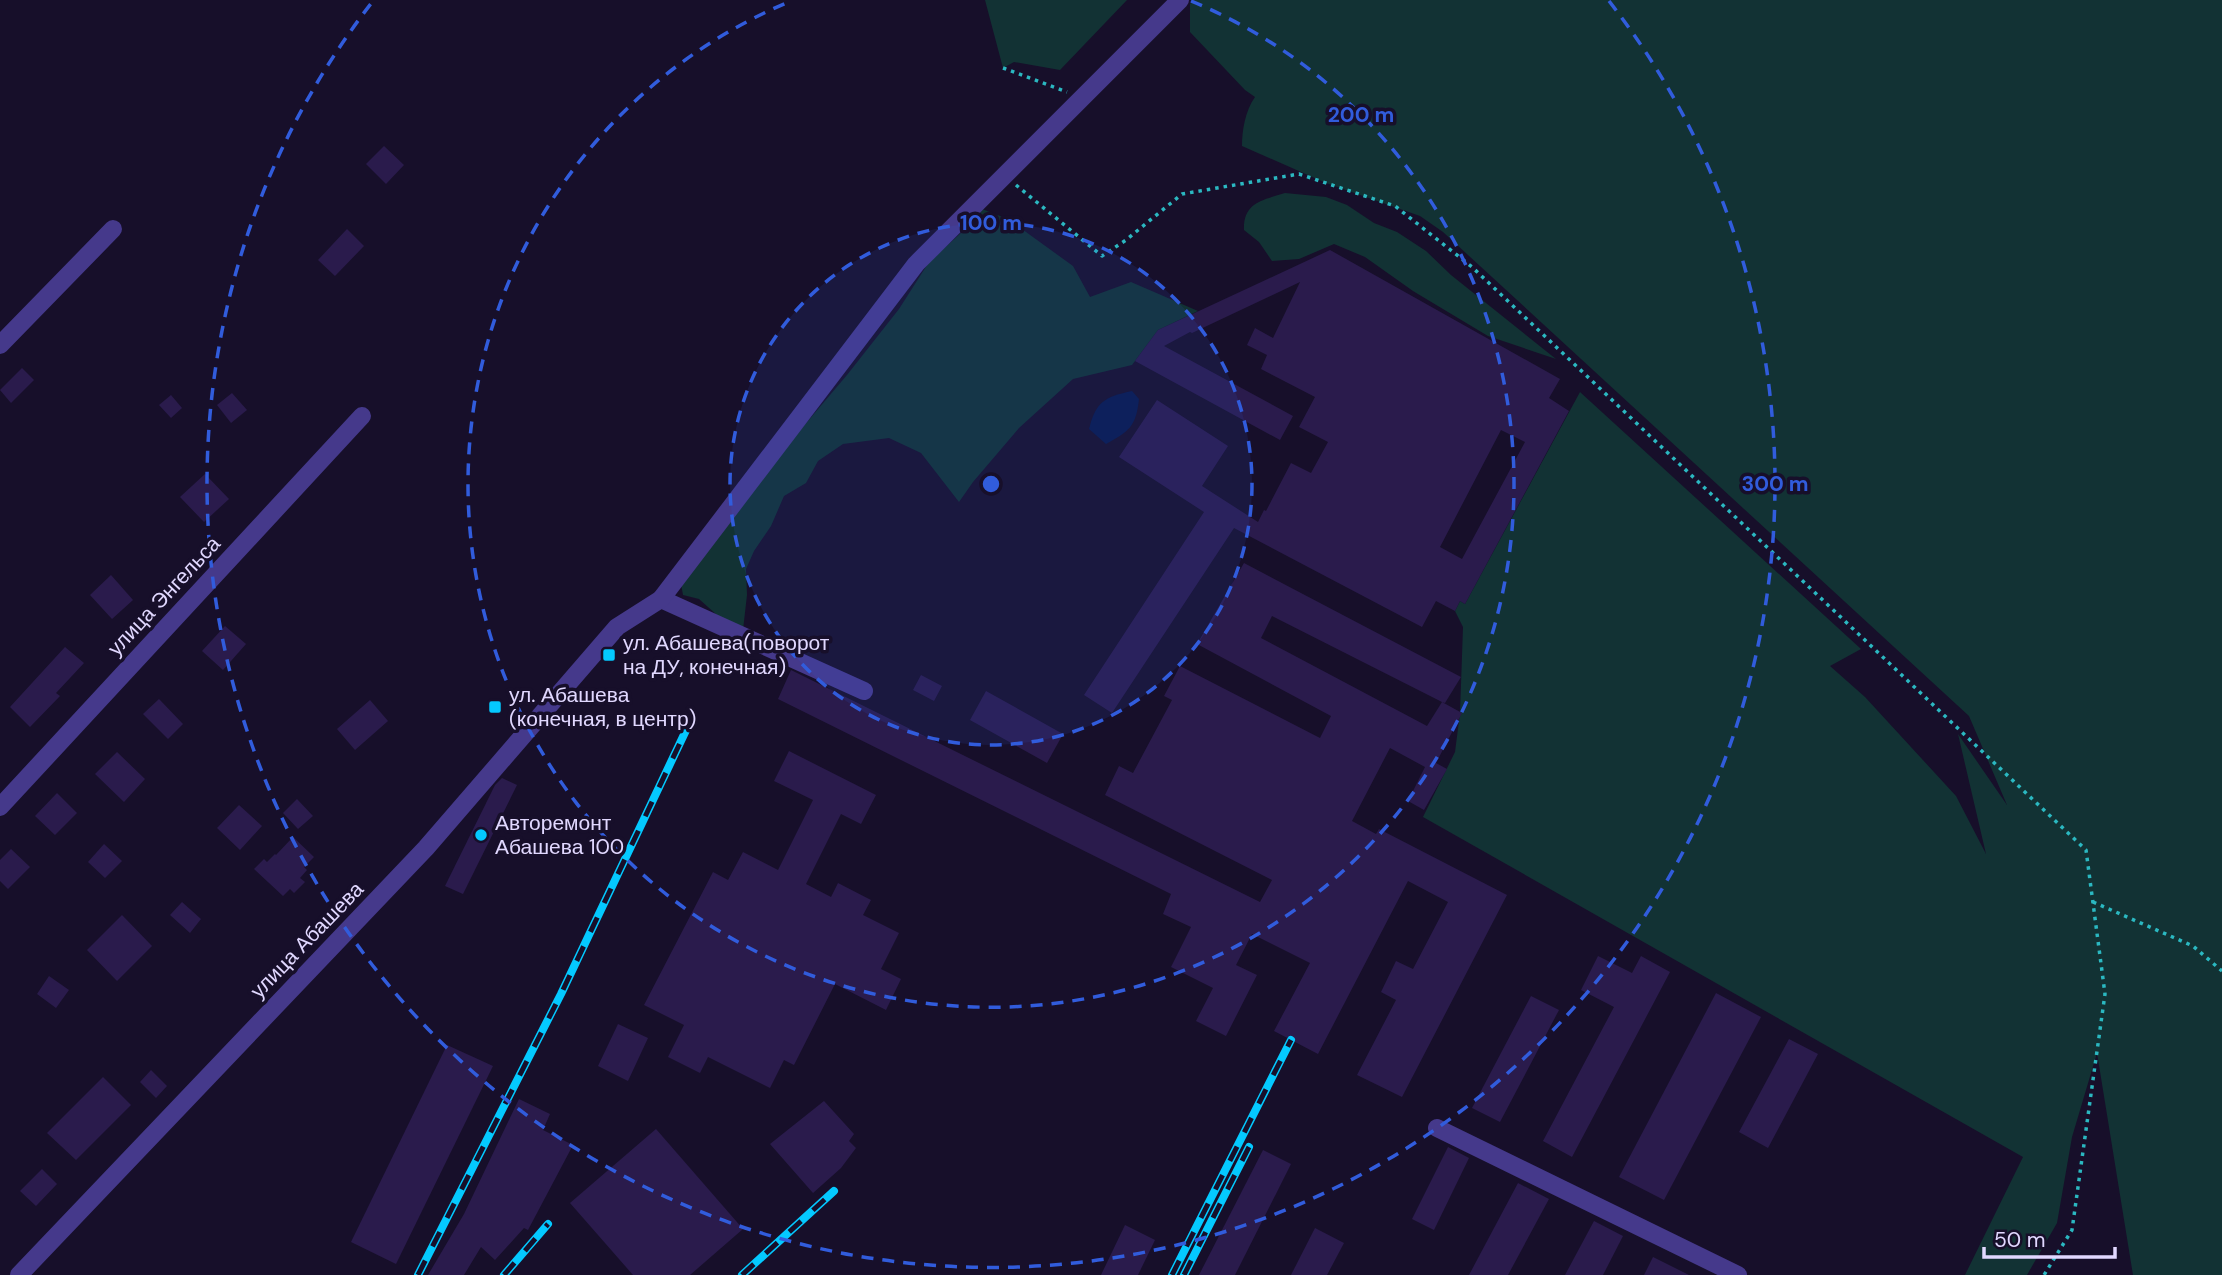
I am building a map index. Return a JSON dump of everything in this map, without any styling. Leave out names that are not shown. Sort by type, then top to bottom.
[{"type":"street","points":[[864,691],[661,599],[916,264],[1180,0]]},
{"type":"street","points":[[0,345],[113,229]]},
{"type":"street","name":"улица Энгельса","points":[[0,807],[362,416]]},
{"type":"street","name":"улица Абашева","points":[[19,1275],[426,848],[617,627],[661,599]]},
{"type":"street","points":[[1437,1128],[1738,1275]]},
{"type":"path","points":[[1003,68],[1082,97]]},
{"type":"path","points":[[1005,176],[1102,256],[1182,194],[1195,191],[1299,174],[1395,206],[1472,267],[2087,850],[2105,994],[2072,1230],[2044,1275]]},
{"type":"path","points":[[2093,902],[2193,946],[2222,971]]},
{"type":"green space","points":[[985,0],[1127,0],[1060,70],[1014,62],[1003,68]]},
{"type":"green space","points":[[1194,0],[2222,0],[2222,1275],[2133,1275],[2097,1053],[2072,1137],[2057,1223],[2027,1275],[1965,1275],[2023,1157],[1423,817],[1455,752],[1460,713],[1463,627],[1455,611],[1460,601],[1465,604],[1580,392],[1861,649],[1830,666],[1865,697],[1956,796],[1986,854],[1958,734],[2007,805],[1969,716],[1443,232],[1420,216],[1326,183],[1242,146],[1245,121],[1255,97],[1245,90],[1190,32],[1190,4]]},
{"type":"green space","points":[[1285,193],[1326,197],[1347,205],[1374,223],[1397,232],[1426,251],[1451,275],[1556,359],[1488,336],[1413,291],[1365,257],[1334,244],[1299,259],[1272,261],[1259,242],[1244,230],[1245,221],[1247,213],[1256,204]]},
{"type":"green space","points":[[982,209],[1008,219],[1073,266],[1090,297],[1131,282],[1198,311],[1158,330],[1132,365],[1073,379],[1019,428],[959,502],[921,453],[889,438],[843,444],[818,461],[806,483],[784,496],[771,526],[754,551],[746,569],[747,595],[743,630],[727,624],[699,599],[683,595],[681,584],[757,481],[899,309],[929,262],[961,233]]},
{"type":"water","points":[[1132,391],[1139,399],[1136,416],[1126,431],[1106,444],[1089,429],[1095,412],[1108,398]]},
{"type":"building","points":[[384,146],[404,165],[386,184],[366,164]]},
{"type":"building","points":[[347,229],[364,246],[335,276],[318,260]]},
{"type":"building","points":[[1330,250],[1560,379],[1549,398],[1569,411],[1465,604],[1460,601],[1455,611],[1436,601],[1422,627],[1234,528],[1112,713],[1084,695],[1204,512],[1119,457],[1157,400],[1228,446],[1202,486],[1258,522],[1291,463],[1311,473],[1328,442],[1299,427],[1315,397],[1261,369],[1267,355],[1247,345],[1255,328],[1273,338],[1300,282],[1164,346],[1293,416],[1280,440],[1135,361],[1158,330]],"holes":[[[1501,430],[1525,442],[1462,559],[1440,547]]]},
{"type":"building","points":[[22,368],[34,380],[11,403],[0,390]]},
{"type":"building","points":[[232,393],[247,410],[231,423],[217,405]]},
{"type":"building","points":[[171,395],[182,408],[171,418],[159,405]]},
{"type":"building","points":[[205,474],[229,499],[204,522],[180,497]]},
{"type":"building","points":[[1244,563],[1461,677],[1445,703],[1442,702],[1462,713],[1436,763],[1447,769],[1424,810],[1408,801],[1425,767],[1390,748],[1352,821],[1376,834],[1379,829],[1507,895],[1402,1097],[1357,1075],[1396,1000],[1381,992],[1396,961],[1413,969],[1448,902],[1408,881],[1318,1054],[1274,1031],[1310,963],[1252,934],[1236,965],[1257,975],[1226,1036],[1196,1021],[1213,988],[1171,967],[1191,927],[1163,914],[1171,894],[778,699],[791,670],[1260,902],[1272,880],[1105,795],[1119,766],[1133,773],[1172,700],[1164,696],[1180,666],[1320,738],[1331,716],[1197,644]],"holes":[[[1272,616],[1442,702],[1427,726],[1261,638]]]},
{"type":"building","points":[[111,575],[133,600],[112,619],[90,595]]},
{"type":"building","points":[[225,626],[246,644],[223,670],[202,651]]},
{"type":"building","points":[[65,647],[84,663],[56,693],[60,696],[30,727],[10,707]]},
{"type":"building","points":[[921,675],[942,686],[934,701],[913,690]]},
{"type":"building","points":[[986,691],[1063,734],[1047,763],[970,720]]},
{"type":"building","points":[[159,699],[183,724],[168,739],[143,714]]},
{"type":"building","points":[[370,700],[388,721],[355,750],[337,729]]},
{"type":"building","points":[[789,751],[876,795],[861,824],[841,814],[806,884],[831,897],[838,883],[871,900],[863,915],[899,933],[881,969],[901,979],[886,1010],[835,984],[794,1065],[784,1060],[770,1088],[708,1057],[700,1073],[668,1057],[684,1025],[644,1005],[713,872],[728,880],[743,852],[778,870],[813,800],[774,781]]},
{"type":"building","points":[[117,752],[145,779],[124,802],[95,774]]},
{"type":"building","name":"Авторемонт Абашева 100","points":[[502,778],[517,785],[463,894],[445,886],[495,785]]},
{"type":"building","points":[[57,793],[77,813],[55,835],[35,816]]},
{"type":"building","points":[[297,799],[313,816],[298,829],[283,813]]},
{"type":"building","points":[[239,805],[262,826],[240,850],[217,828]]},
{"type":"building","points":[[293,837],[314,857],[304,867],[307,870],[300,878],[305,882],[294,893],[290,889],[283,896],[254,869],[264,859],[267,862],[276,855]]},
{"type":"building","points":[[104,844],[122,861],[105,878],[88,862]]},
{"type":"building","points":[[11,849],[30,867],[8,889],[0,881],[0,860]]},
{"type":"building","points":[[182,902],[201,919],[190,933],[170,915]]},
{"type":"building","points":[[122,915],[152,946],[117,981],[87,950]]},
{"type":"building","points":[[1598,956],[1632,973],[1641,956],[1670,972],[1572,1157],[1543,1141],[1614,1007],[1581,990]]},
{"type":"building","points":[[49,976],[69,990],[56,1008],[37,994]]},
{"type":"building","points":[[1716,993],[1761,1017],[1664,1200],[1619,1177]]},
{"type":"building","points":[[1531,996],[1559,1010],[1500,1122],[1472,1108]]},
{"type":"building","points":[[618,1024],[648,1038],[628,1081],[598,1066]]},
{"type":"building","points":[[1789,1039],[1818,1054],[1768,1148],[1739,1132]]},
{"type":"building","points":[[447,1045],[493,1066],[396,1264],[351,1242]]},
{"type":"building","points":[[151,1070],[167,1086],[156,1098],[140,1082]]},
{"type":"building","points":[[103,1077],[131,1105],[76,1160],[47,1133]]},
{"type":"building","points":[[519,1099],[550,1114],[543,1130],[573,1145],[528,1230],[524,1228],[495,1260],[481,1247],[464,1275],[428,1275],[464,1214]]},
{"type":"building","points":[[824,1101],[854,1134],[849,1141],[856,1148],[841,1168],[813,1193],[770,1144]]},
{"type":"building","points":[[656,1129],[743,1229],[690,1275],[633,1275],[570,1203]]},
{"type":"building","points":[[1448,1147],[1469,1158],[1434,1230],[1412,1219]]},
{"type":"building","points":[[1263,1150],[1291,1164],[1235,1275],[1199,1275]]},
{"type":"building","points":[[42,1169],[57,1184],[36,1206],[20,1191]]},
{"type":"building","points":[[1518,1183],[1549,1199],[1508,1275],[1469,1275]]},
{"type":"building","points":[[1594,1221],[1623,1236],[1603,1275],[1565,1275]]},
{"type":"building","points":[[1125,1225],[1155,1240],[1138,1275],[1101,1275]]},
{"type":"building","points":[[1315,1228],[1344,1243],[1327,1275],[1291,1275]]},
{"type":"building","points":[[1653,1257],[1689,1275],[1644,1275]]},
{"type":"railway","points":[[418,1275],[561,994],[689,724]]},
{"type":"railway","points":[[1172,1275],[1291,1040]]},
{"type":"railway","points":[[1184,1275],[1249,1147]]},
{"type":"railway","points":[[742,1275],[834,1191]]},
{"type":"railway","points":[[504,1275],[548,1224]]},
{"type":"place","name":"ул. Абашева(поворот на ДУ, конечная)","points":[[609,655]]},
{"type":"place","name":"ул. Абашева (конечная, в центр)","points":[[495,707]]},
{"type":"place","name":"Авторемонт Абашева 100","points":[[481,835]]}]
